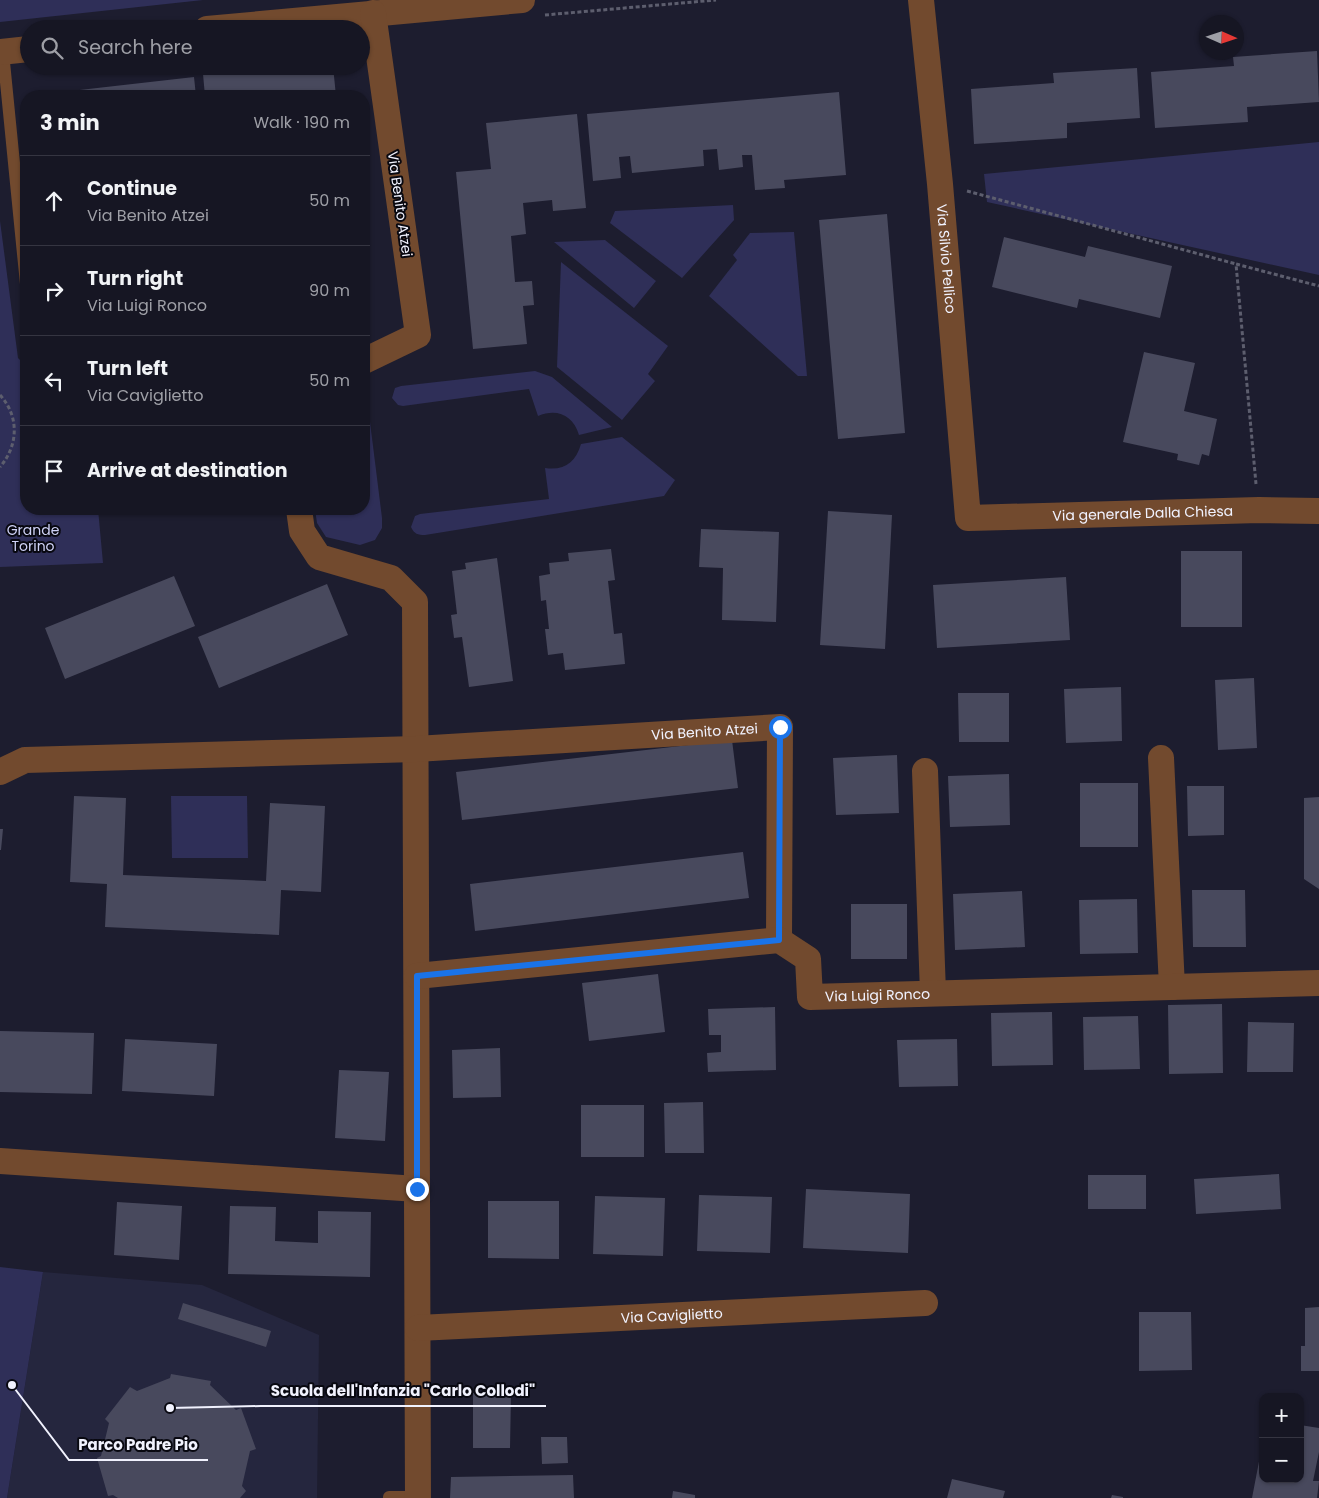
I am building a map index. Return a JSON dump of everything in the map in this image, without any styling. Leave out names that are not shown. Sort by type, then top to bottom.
[{"type":"street","points":[[300,20],[522,0]]},
{"type":"street","name":"Via Silvio Pellico","points":[[921,0],[940,184],[968,518]]},
{"type":"street","name":"Via Benito Atzei","points":[[370,358],[418,334],[373,13]]},
{"type":"street","points":[[1,52],[20,50]]},
{"type":"street","name":"Via generale Dalla Chiesa","points":[[968,518],[1259,510],[1319,511]]},
{"type":"street","points":[[301,515],[302,532],[319,557],[391,578],[415,602],[418,1497]]},
{"type":"street","name":"Via Benito Atzei","points":[[416,749],[780,727],[779,940]]},
{"type":"street","points":[[0,772],[25,760],[416,749]]},
{"type":"street","points":[[1161,758],[1172,987]]},
{"type":"street","points":[[925,771],[933,993]]},
{"type":"street","points":[[417,976],[779,940]]},
{"type":"street","name":"Via Luigi Ronco","points":[[779,940],[808,960],[810,996],[1319,983]]},
{"type":"street","points":[[0,1161],[417,1189]]},
{"type":"street","name":"Via Caviglietto","points":[[418,1328],[925,1303]]},
{"type":"lane","points":[[1,52],[20,228]]},
{"type":"lane","points":[[389,1497],[418,1497]]},
{"type":"path","points":[[940,184],[1319,286]]},
{"type":"path","points":[[1236,264],[1259,510]]},
{"type":"path","points":[[0,396],[6,402],[15,422],[13,448],[0,467]]},
{"type":"shaded area","points":[[43,1272],[202,1285],[319,1335],[317,1498],[7,1498]]},
{"type":"green space","points":[[0,0],[203,0],[0,22]]},
{"type":"green space","points":[[1319,142],[1319,275],[987,202],[984,174]]},
{"type":"green space","points":[[733,205],[734,220],[682,278],[610,223],[615,211]]},
{"type":"green space","name":"Grande Torino","points":[[0,221],[18,358],[20,360],[20,515],[99,515],[103,563],[0,567]]},
{"type":"green space","points":[[794,232],[807,376],[798,376],[709,296],[737,260],[733,255],[750,233]]},
{"type":"green space","points":[[605,240],[656,281],[634,308],[554,242]]},
{"type":"green space","points":[[561,262],[668,346],[648,374],[655,381],[622,420],[557,367]]},
{"type":"green space","points":[[535,371],[552,377],[612,427],[579,435],[573,422],[563,415],[552,413],[538,416],[529,389],[403,406],[398,405],[392,398],[395,388],[401,386]]},
{"type":"green space","points":[[370,422],[382,528],[375,540],[360,545],[326,537],[317,523],[316,515],[370,515]]},
{"type":"green space","points":[[622,437],[675,480],[664,496],[425,535],[416,534],[411,527],[415,516],[420,514],[549,499],[545,468],[558,468],[568,464],[576,456],[581,444]]},
{"type":"green space","points":[[171,796],[247,796],[248,858],[172,858]]},
{"type":"green space","points":[[0,1267],[43,1272],[7,1498],[0,1498]]},
{"type":"building","points":[[1317,51],[1319,102],[1247,107],[1248,122],[1155,128],[1151,72],[1234,66],[1233,60],[1244,60],[1244,56]]},
{"type":"building","points":[[1137,68],[1140,118],[1067,123],[1067,138],[974,144],[971,89],[1054,83],[1053,73]]},
{"type":"building","points":[[203,75],[334,75],[335,90],[204,90]]},
{"type":"building","points":[[194,77],[195,90],[80,90]]},
{"type":"building","points":[[839,92],[846,175],[784,180],[785,188],[755,190],[752,155],[742,155],[743,167],[719,170],[717,149],[703,150],[704,166],[632,173],[630,156],[619,157],[621,178],[593,181],[587,114]]},
{"type":"building","points":[[577,114],[586,208],[553,211],[552,200],[523,203],[526,234],[511,236],[515,282],[532,281],[534,305],[523,306],[527,344],[473,349],[456,172],[491,169],[486,123]]},
{"type":"building","points":[[887,214],[905,433],[838,439],[819,220]]},
{"type":"building","points":[[1004,237],[1085,257],[1088,246],[1172,266],[1160,318],[1079,299],[1077,308],[992,287]]},
{"type":"building","points":[[1144,352],[1195,363],[1184,411],[1217,419],[1209,456],[1202,454],[1199,465],[1177,460],[1178,454],[1123,442]]},
{"type":"building","points":[[828,511],[892,515],[885,649],[820,645]]},
{"type":"building","points":[[701,529],[779,532],[776,622],[722,620],[723,568],[699,567]]},
{"type":"building","points":[[611,549],[615,580],[608,581],[614,634],[622,633],[625,664],[565,670],[563,653],[548,655],[545,629],[549,629],[546,600],[541,601],[539,576],[550,574],[549,563],[569,561],[568,553]]},
{"type":"building","points":[[1181,551],[1242,551],[1242,627],[1181,627]]},
{"type":"building","points":[[497,558],[513,681],[469,687],[462,637],[454,638],[451,615],[457,614],[452,571],[466,569],[465,563]]},
{"type":"building","points":[[174,576],[195,626],[65,679],[45,628]]},
{"type":"building","points":[[1066,577],[1070,640],[937,648],[933,585]]},
{"type":"building","points":[[327,584],[348,635],[219,688],[198,637]]},
{"type":"building","points":[[1254,678],[1257,748],[1218,750],[1215,680]]},
{"type":"building","points":[[1121,687],[1122,741],[1066,743],[1064,689]]},
{"type":"building","points":[[958,693],[1009,693],[1009,742],[959,742]]},
{"type":"building","points":[[732,740],[738,788],[462,820],[456,772]]},
{"type":"building","points":[[897,755],[899,813],[836,815],[833,758]]},
{"type":"building","points":[[1009,774],[1010,825],[950,827],[948,776]]},
{"type":"building","points":[[1080,783],[1138,783],[1138,847],[1080,847]]},
{"type":"building","points":[[1187,786],[1224,786],[1224,835],[1188,836]]},
{"type":"building","points":[[74,796],[126,798],[123,875],[266,881],[270,803],[325,806],[321,892],[281,890],[279,935],[105,927],[107,884],[70,882]]},
{"type":"building","points":[[1319,797],[1319,889],[1304,879],[1304,798]]},
{"type":"building","points":[[0,829],[3,829],[1,850],[0,850]]},
{"type":"building","points":[[743,852],[749,898],[475,931],[470,884]]},
{"type":"building","points":[[1192,890],[1245,890],[1246,947],[1193,947]]},
{"type":"building","points":[[1022,891],[1025,947],[955,950],[953,894]]},
{"type":"building","points":[[1137,899],[1138,953],[1080,954],[1079,900]]},
{"type":"building","points":[[851,904],[907,904],[907,959],[851,959]]},
{"type":"building","points":[[658,974],[665,1032],[589,1041],[582,983]]},
{"type":"building","points":[[1222,1004],[1223,1073],[1169,1074],[1168,1005]]},
{"type":"building","points":[[775,1007],[776,1070],[708,1072],[707,1053],[721,1052],[721,1035],[709,1035],[708,1009]]},
{"type":"building","points":[[1052,1012],[1053,1065],[992,1066],[991,1013]]},
{"type":"building","points":[[1138,1016],[1140,1069],[1084,1070],[1083,1017]]},
{"type":"building","points":[[1248,1022],[1294,1023],[1293,1072],[1247,1072]]},
{"type":"building","points":[[0,1031],[94,1033],[92,1094],[0,1092]]},
{"type":"building","points":[[125,1039],[217,1044],[214,1096],[122,1091]]},
{"type":"building","points":[[957,1039],[958,1086],[899,1087],[897,1040]]},
{"type":"building","points":[[500,1048],[501,1097],[453,1098],[452,1050]]},
{"type":"building","points":[[339,1070],[389,1072],[385,1141],[335,1138]]},
{"type":"building","points":[[703,1102],[704,1153],[665,1153],[664,1103]]},
{"type":"building","points":[[581,1105],[644,1105],[644,1157],[581,1157]]},
{"type":"building","points":[[1279,1174],[1281,1209],[1196,1214],[1194,1179]]},
{"type":"building","points":[[1088,1175],[1146,1175],[1146,1209],[1088,1209]]},
{"type":"building","points":[[806,1189],[910,1194],[908,1253],[803,1248]]},
{"type":"building","points":[[699,1195],[772,1197],[770,1253],[697,1251]]},
{"type":"building","points":[[595,1196],[665,1198],[663,1256],[593,1254]]},
{"type":"building","points":[[488,1201],[559,1201],[559,1259],[488,1258]]},
{"type":"building","points":[[117,1202],[182,1206],[179,1260],[114,1255]]},
{"type":"building","points":[[230,1206],[276,1207],[275,1241],[318,1243],[318,1211],[371,1212],[370,1277],[228,1274]]},
{"type":"building","points":[[183,1303],[271,1331],[266,1347],[178,1319]]},
{"type":"building","points":[[1319,1307],[1319,1371],[1301,1371],[1301,1346],[1305,1346],[1305,1308]]},
{"type":"building","points":[[1139,1312],[1191,1312],[1192,1370],[1139,1371]]},
{"type":"building","points":[[171,1374],[211,1381],[210,1385],[236,1410],[241,1408],[256,1449],[250,1451],[242,1486],[246,1491],[240,1498],[118,1498],[113,1495],[108,1496],[97,1458],[101,1456],[109,1423],[105,1419],[130,1387],[137,1391],[170,1378]]},
{"type":"building","points":[[473,1393],[511,1393],[510,1448],[473,1448]]},
{"type":"building","points":[[1304,1426],[1319,1428],[1319,1452],[1313,1481],[1319,1481],[1317,1498],[1252,1498],[1259,1462],[1259,1483],[1304,1483]]},
{"type":"building","points":[[541,1437],[567,1437],[568,1463],[542,1464]]},
{"type":"building","points":[[573,1475],[574,1498],[450,1498],[451,1477]]},
{"type":"building","points":[[952,1479],[1005,1491],[1003,1498],[947,1498]]},
{"type":"building","points":[[673,1491],[695,1495],[695,1498],[672,1498]]},
{"type":"building","points":[[1112,1495],[1123,1497],[1123,1498],[1111,1498]]},
{"type":"place","name":"Parco Padre Pio","points":[[12,1385]]},
{"type":"place","name":"Scuola dell'Infanzia \"Carlo Collodi\"","points":[[170,1408]]},
{"type":"route","points":[[417,1189],[417,976],[779,940],[780,727]]}]
